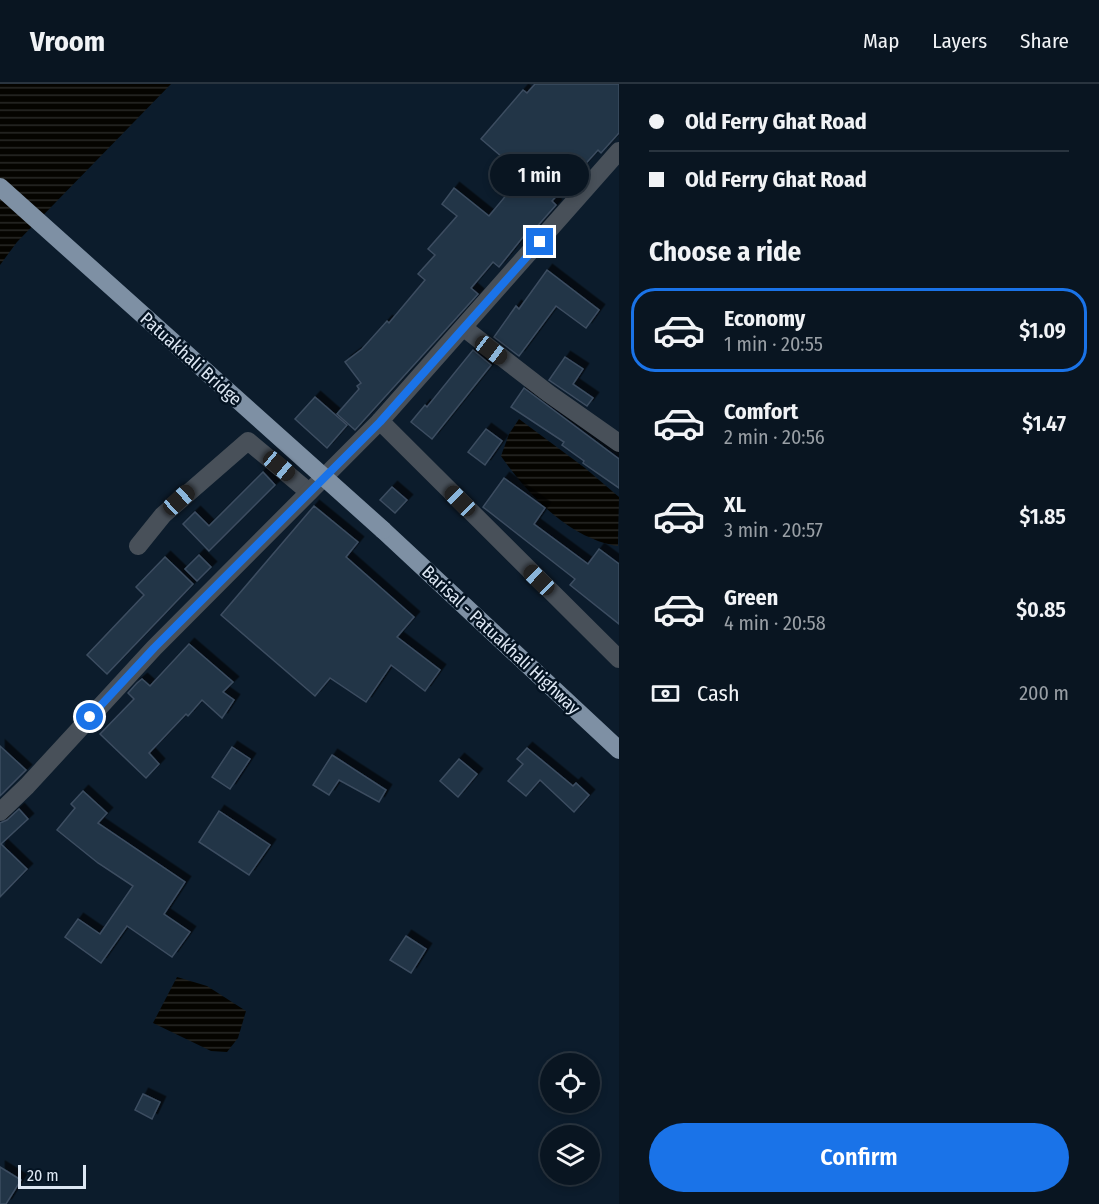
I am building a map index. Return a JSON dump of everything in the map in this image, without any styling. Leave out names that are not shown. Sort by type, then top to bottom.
[{"type":"highway","name":"Patuakhali Bridge","points":[[0,187],[383,530]]},
{"type":"highway","name":"Barisal - Patuakhali Highway","points":[[383,530],[619,750]]},
{"type":"street","points":[[0,812],[27,786],[154,648],[380,422],[619,151]]},
{"type":"street","points":[[464,328],[548,393],[619,443]]},
{"type":"street","points":[[380,422],[619,659]]},
{"type":"street","points":[[138,546],[163,515],[248,441],[309,492]]},
{"type":"shaded area","points":[[0,84],[171,84],[17,242],[0,265]]},
{"type":"shaded area","points":[[519,419],[585,468],[619,497],[618,546],[600,542],[567,525],[537,500],[512,471],[501,456],[509,434]]},
{"type":"shaded area","points":[[177,977],[207,986],[246,1011],[238,1038],[227,1052],[211,1051],[153,1023]]},
{"type":"building","points":[[535,84],[619,84],[619,133],[601,153],[598,150],[552,201],[556,205],[526,239],[523,237],[499,267],[493,262],[471,288],[478,294],[355,430],[337,414],[359,389],[357,386],[361,383],[345,362],[362,349],[387,321],[389,323],[425,280],[418,274],[435,255],[428,249],[457,216],[442,204],[454,188],[489,216],[523,175],[481,139],[523,90],[527,93]]},
{"type":"building","points":[[547,270],[599,310],[586,328],[556,306],[519,356],[494,337],[516,306],[519,309]]},
{"type":"building","points":[[473,350],[491,365],[432,439],[411,422],[425,405],[427,407]]},
{"type":"building","points":[[565,357],[583,369],[573,384],[593,398],[587,406],[549,380]]},
{"type":"building","points":[[524,388],[619,459],[619,488],[583,463],[584,461],[562,445],[564,442],[511,407]]},
{"type":"building","points":[[315,397],[347,425],[327,448],[295,419]]},
{"type":"building","points":[[486,429],[502,441],[485,465],[468,452]]},
{"type":"building","points":[[263,472],[275,485],[209,551],[183,524],[195,512],[209,526]]},
{"type":"building","points":[[504,478],[545,508],[534,524],[588,564],[599,549],[619,564],[619,624],[570,585],[575,579],[483,507]]},
{"type":"building","points":[[392,487],[407,500],[395,513],[380,500]]},
{"type":"building","points":[[314,506],[358,542],[346,557],[414,617],[397,637],[440,670],[425,691],[391,665],[366,702],[330,678],[315,696],[221,615]]},
{"type":"building","points":[[199,555],[211,567],[197,581],[185,569]]},
{"type":"building","points":[[165,557],[193,584],[107,674],[87,655],[144,595],[136,587]]},
{"type":"building","points":[[189,644],[233,682],[223,692],[234,700],[222,718],[202,700],[188,716],[186,714],[149,753],[159,764],[146,778],[100,734],[134,699],[128,693],[137,683],[142,679],[150,686]]},
{"type":"building","points":[[0,746],[26,770],[0,796]]},
{"type":"building","points":[[232,747],[250,759],[230,789],[212,777]]},
{"type":"building","points":[[527,748],[573,786],[576,783],[589,795],[574,812],[540,780],[526,796],[508,781],[523,764],[517,759]]},
{"type":"building","points":[[332,755],[386,790],[379,802],[339,780],[329,795],[313,785]]},
{"type":"building","points":[[459,759],[477,774],[458,797],[440,781]]},
{"type":"building","points":[[83,791],[107,813],[98,823],[185,882],[164,914],[190,932],[172,957],[127,926],[101,963],[65,937],[78,919],[100,934],[133,886],[98,863],[57,830],[75,808],[71,804]]},
{"type":"building","points":[[19,809],[28,819],[1,844],[27,869],[0,897],[0,823]]},
{"type":"building","points":[[219,811],[270,845],[249,875],[199,842]]},
{"type":"building","points":[[406,936],[426,949],[411,973],[390,960]]},
{"type":"building","points":[[143,1094],[160,1102],[152,1119],[135,1110]]},
{"type":"building","points":[[0,1167],[21,1180],[6,1204],[0,1204]]},
{"type":"route","points":[[90,717],[154,648],[380,422],[540,242]]}]
